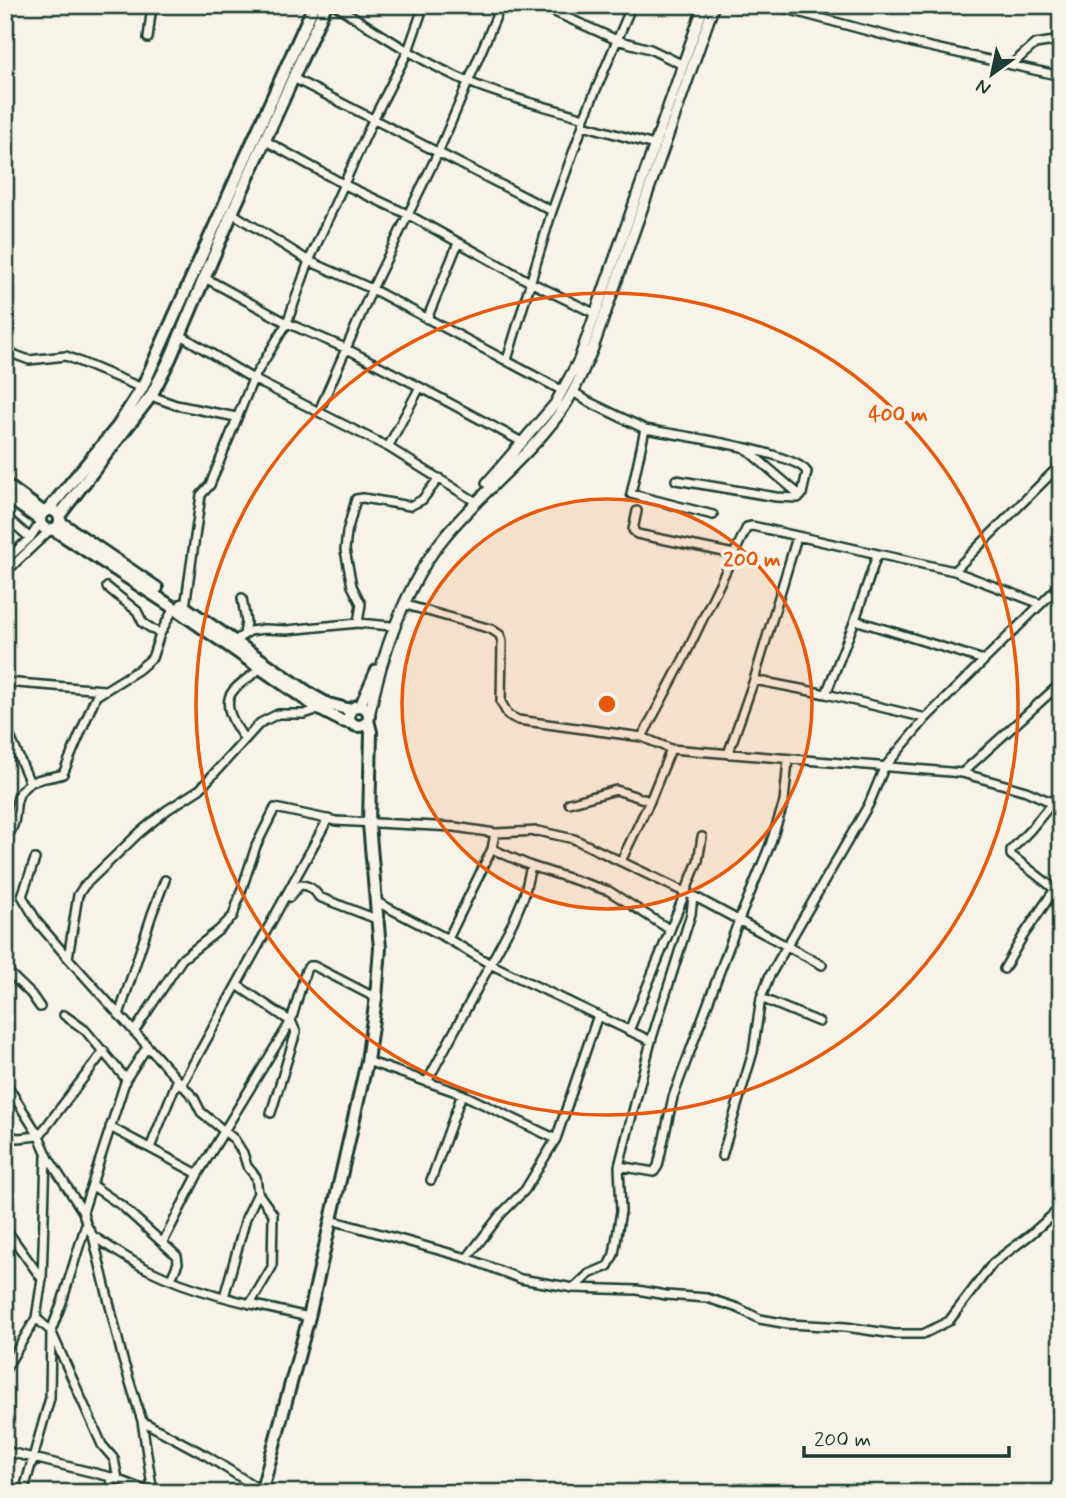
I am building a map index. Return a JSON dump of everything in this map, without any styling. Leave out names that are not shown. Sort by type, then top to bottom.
[{"type":"main road","points":[[146,392],[314,5]]},
{"type":"main road","points":[[49,520],[170,359],[264,140],[326,5]]},
{"type":"main road","points":[[5,484],[49,520]]},
{"type":"main road","points":[[5,495],[49,520],[312,695],[328,704],[366,709],[362,721]]},
{"type":"main road","points":[[180,608],[319,709],[342,721],[362,721]]},
{"type":"main road","points":[[262,1492],[309,1317],[366,1061],[376,998],[380,948],[369,824],[371,732],[362,721],[349,715],[355,708]]},
{"type":"street","points":[[148,38],[152,5]]},
{"type":"street","points":[[335,5],[408,51],[468,82],[654,145]]},
{"type":"street","points":[[5,838],[13,829],[18,794],[30,783],[63,774],[96,696],[138,670],[152,657],[160,634],[180,608],[201,495],[210,485],[253,379],[288,323],[309,261],[373,120],[408,51],[424,5]]},
{"type":"street","points":[[319,411],[372,289],[438,153],[501,5]]},
{"type":"street","points":[[539,5],[617,40],[650,49],[683,65]]},
{"type":"street","points":[[507,360],[552,211],[584,122],[632,5]]},
{"type":"street","points":[[355,708],[377,667],[391,626],[414,574],[442,532],[549,412],[579,360],[704,5]]},
{"type":"street","points":[[362,721],[406,605],[423,569],[444,537],[541,436],[574,392],[593,348],[714,5]]},
{"type":"street","points":[[772,5],[917,44],[1061,76]]},
{"type":"street","points":[[1011,65],[1035,44],[1061,40]]},
{"type":"street","points":[[293,78],[552,211]]},
{"type":"street","points":[[264,140],[530,282],[596,314]]},
{"type":"street","points":[[232,213],[309,261],[372,289],[563,391]]},
{"type":"street","points":[[426,318],[458,243]]},
{"type":"street","points":[[205,278],[288,323],[345,348],[522,442]]},
{"type":"street","points":[[179,334],[253,379],[388,447],[473,500]]},
{"type":"street","points":[[5,351],[29,360],[66,356],[176,405],[236,417]]},
{"type":"street","points":[[388,447],[420,387]]},
{"type":"street","points":[[574,392],[645,429],[744,447],[798,462],[807,472],[801,496]]},
{"type":"street","points":[[645,429],[630,493],[713,515]]},
{"type":"street","points":[[744,447],[801,496]]},
{"type":"street","points":[[954,571],[1061,464]]},
{"type":"street","points":[[358,623],[361,604],[352,586],[345,550],[346,532],[356,499],[411,506],[422,500],[439,478]]},
{"type":"street","points":[[676,480],[776,497],[801,496]]},
{"type":"street","points":[[637,511],[633,530],[637,534],[734,554]]},
{"type":"street","points":[[5,516],[30,538]]},
{"type":"street","points":[[5,561],[49,520]]},
{"type":"street","points":[[5,573],[49,520]]},
{"type":"street","points":[[642,737],[747,527],[954,571],[1041,604]]},
{"type":"street","points":[[728,754],[754,680],[797,537]]},
{"type":"street","points":[[825,694],[855,620],[877,555]]},
{"type":"street","points":[[722,1156],[753,1052],[761,998],[769,977],[869,804],[884,768],[926,718],[1061,584]]},
{"type":"street","points":[[107,587],[137,611],[144,623],[160,634]]},
{"type":"street","points":[[242,598],[246,622],[244,634]]},
{"type":"street","points":[[406,605],[491,629],[500,635],[501,702],[503,709],[514,719],[642,737],[671,749],[962,773],[1026,792],[1051,802],[1061,810]]},
{"type":"street","points":[[855,620],[984,660]]},
{"type":"street","points":[[234,642],[244,634],[264,629],[287,630],[358,623],[391,626]]},
{"type":"street","points":[[244,738],[233,723],[229,699],[233,691],[260,668]]},
{"type":"street","points":[[754,680],[926,718]]},
{"type":"street","points":[[5,682],[104,690]]},
{"type":"street","points":[[962,773],[1061,683]]},
{"type":"street","points":[[68,958],[80,890],[167,810],[200,789],[260,723],[278,714],[304,714],[319,709]]},
{"type":"street","points":[[9,734],[30,783]]},
{"type":"street","points":[[621,861],[671,749]]},
{"type":"street","points":[[619,1166],[654,1172],[657,1169],[673,1097],[784,802],[788,760]]},
{"type":"street","points":[[569,803],[616,790],[650,801]]},
{"type":"street","points":[[1004,969],[1023,936],[1058,892],[1011,855],[1012,850],[1061,792]]},
{"type":"street","points":[[134,1032],[182,959],[233,916],[256,846],[275,807],[328,819],[369,824],[455,827],[495,833],[538,831],[574,839],[684,892],[822,965]]},
{"type":"street","points":[[150,1148],[179,1084],[328,819]]},
{"type":"street","points":[[448,939],[492,849],[495,833]]},
{"type":"street","points":[[629,1031],[698,861],[702,837]]},
{"type":"street","points":[[492,849],[531,866],[609,891],[669,929]]},
{"type":"street","points":[[35,859],[22,896],[38,923],[194,1098],[201,1112],[234,1139],[247,1166],[256,1177],[258,1193],[273,1214],[272,1267],[250,1304]]},
{"type":"street","points":[[428,1080],[513,922],[524,896],[531,866]]},
{"type":"street","points":[[119,1015],[165,880]]},
{"type":"street","points":[[279,910],[300,885],[306,885],[315,890],[319,897],[379,920]]},
{"type":"street","points":[[574,1288],[589,1274],[608,1266],[614,1254],[621,1211],[619,1166],[651,1041],[689,922],[693,897]]},
{"type":"street","points":[[377,902],[490,964],[651,1041]]},
{"type":"street","points":[[163,1242],[198,1174],[290,1021],[309,966],[314,966],[376,998]]},
{"type":"street","points":[[5,969],[31,994],[40,1007]]},
{"type":"street","points":[[237,985],[290,1021],[296,1032],[271,1113]]},
{"type":"street","points":[[761,998],[819,1022]]},
{"type":"street","points":[[64,1015],[85,1030],[126,1079]]},
{"type":"street","points":[[467,1258],[525,1190],[556,1139],[598,1015]]},
{"type":"street","points":[[83,1212],[126,1079],[147,1048]]},
{"type":"street","points":[[5,1134],[18,1138],[39,1136],[104,1051]]},
{"type":"street","points":[[366,1061],[428,1080],[556,1139]]},
{"type":"street","points":[[5,1082],[83,1212],[93,1236],[123,1360],[142,1420],[153,1493],[115,1478],[5,1451]]},
{"type":"street","points":[[431,1180],[462,1094]]},
{"type":"street","points":[[110,1127],[198,1174]]},
{"type":"street","points":[[5,1370],[36,1318],[42,1279],[46,1152]]},
{"type":"street","points":[[93,1186],[122,1206],[178,1259],[171,1279]]},
{"type":"street","points":[[224,1297],[246,1218],[258,1193]]},
{"type":"street","points":[[331,1220],[467,1258],[521,1279],[574,1288],[637,1290],[707,1298],[760,1319],[788,1324],[846,1327],[894,1334],[923,1334],[949,1321],[993,1263],[1030,1235],[1061,1205]]},
{"type":"street","points":[[23,1493],[50,1398],[51,1331],[86,1224]]},
{"type":"street","points":[[5,1228],[42,1279]]},
{"type":"street","points":[[93,1236],[131,1260],[171,1279],[224,1297],[309,1317]]},
{"type":"street","points":[[36,1318],[51,1331],[102,1445],[115,1461],[112,1493]]},
{"type":"street","points":[[142,1420],[207,1456],[262,1492]]}]
